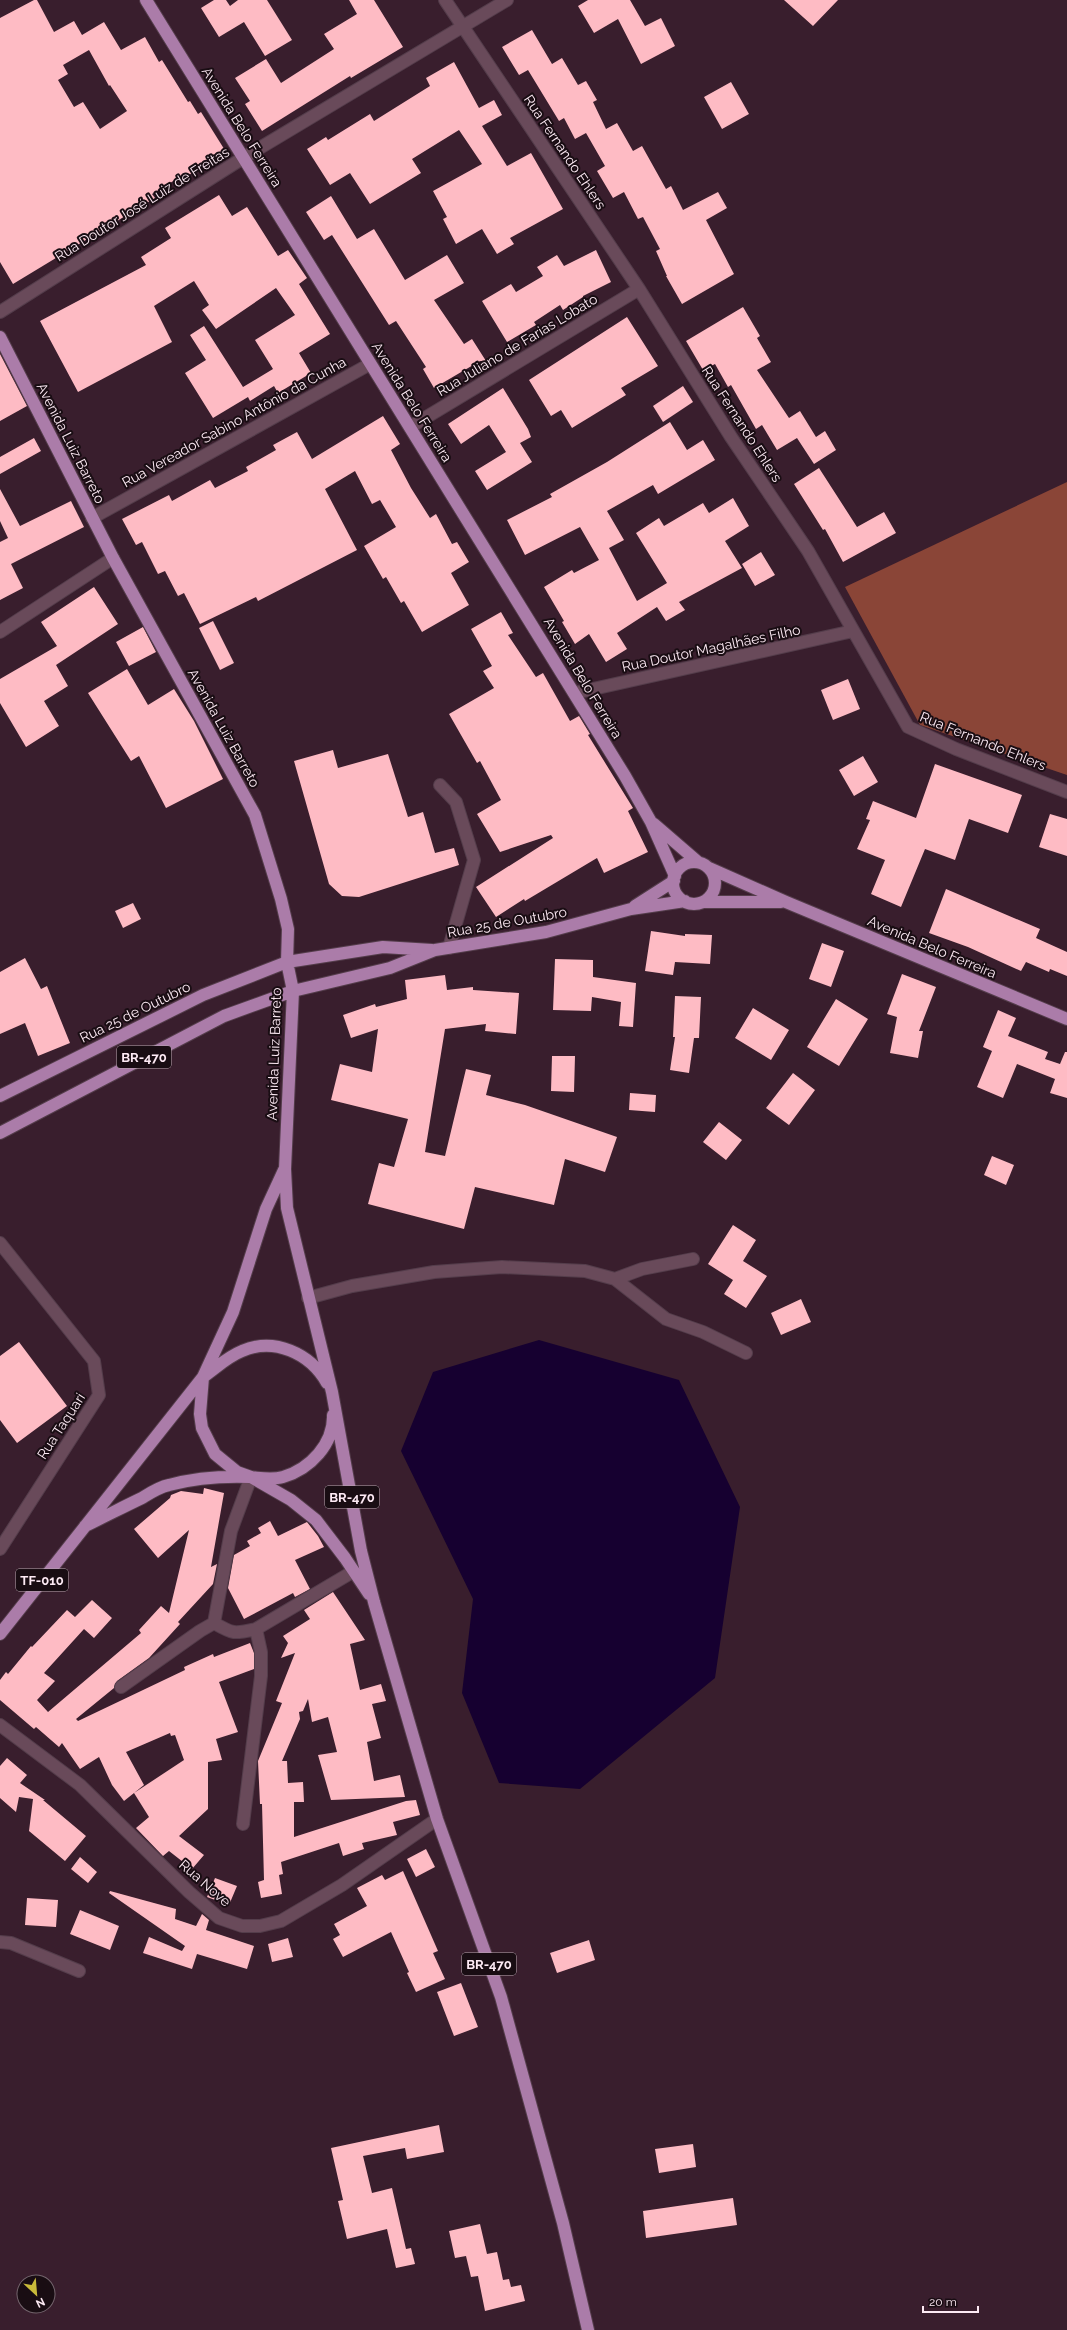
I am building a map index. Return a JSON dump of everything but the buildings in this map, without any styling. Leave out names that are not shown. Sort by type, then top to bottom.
[{"type":"main road","name":"Avenida Belo Ferreira","points":[[146,0],[575,693],[651,822],[674,879]]},
{"type":"main road","name":"Avenida Luiz Barreto","points":[[0,337],[113,558],[255,815],[281,899],[288,929],[287,962],[293,991],[285,1169]]},
{"type":"main road","name":"Avenida Belo Ferreira","points":[[651,822],[704,865],[786,902],[1067,1019]]},
{"type":"main road","name":"Rua 25 de Outubro","points":[[631,909],[674,879],[684,865],[704,865]]},
{"type":"main road","points":[[704,865],[714,876],[715,886],[711,895],[704,902]]},
{"type":"main road","points":[[674,879],[675,890],[685,901]]},
{"type":"main road","name":"Rua 25 de Outubro","points":[[0,1096],[203,995],[287,962],[382,947],[435,950],[449,948],[546,932],[631,909],[685,901],[691,903],[704,902]]},
{"type":"main road","name":"Avenida Belo Ferreira","points":[[704,902],[786,902]]},
{"type":"main road","points":[[293,991],[390,968],[435,950]]},
{"type":"main road","name":"BR-470","points":[[0,1133],[224,1016],[293,991]]},
{"type":"main road","name":"BR-470","points":[[285,1169],[287,1208],[332,1392],[361,1550],[374,1602],[437,1819],[501,1997],[563,2223],[588,2330]]},
{"type":"main road","name":"BR-470","points":[[285,1169],[266,1209],[233,1312],[203,1377],[200,1414],[202,1428],[207,1442],[224,1464],[237,1472],[251,1477],[290,1500],[316,1520],[354,1571],[374,1602]]},
{"type":"main road","points":[[274,1346],[289,1350],[308,1360],[324,1377],[332,1392],[333,1421],[330,1434],[322,1449],[313,1460],[297,1472],[282,1478],[266,1479],[251,1477],[194,1479],[166,1485],[84,1526],[203,1377],[229,1358],[243,1351],[258,1347],[274,1346]]},
{"type":"main road","name":"TF-010","points":[[0,1634],[84,1526]]},
{"type":"street","name":"Rua Fernando Ehlers","points":[[445,0],[639,289],[731,437],[808,551],[908,727],[956,749],[1067,792]]},
{"type":"street","name":"Rua Doutor José Luiz de Freitas","points":[[0,312],[243,158],[462,26],[508,0]]},
{"type":"street","name":"Rua Juliano de Farias Lobato","points":[[410,427],[639,289]]},
{"type":"street","name":"Rua Vereador Sabino Antônio da Cunha","points":[[92,518],[370,364]]},
{"type":"street","points":[[0,632],[113,558]]},
{"type":"street","name":"Rua Doutor Magalhães Filho","points":[[575,693],[853,631]]},
{"type":"street","points":[[440,785],[456,802],[474,860],[449,948]]},
{"type":"street","name":"Rua Taquari","points":[[0,1242],[94,1361],[99,1395],[0,1549]]},
{"type":"street","points":[[615,1279],[642,1269],[693,1259]]},
{"type":"street","points":[[308,1298],[352,1286],[434,1272],[502,1267],[584,1271],[615,1279],[666,1319],[703,1332],[746,1353]]},
{"type":"street","points":[[121,1687],[200,1631],[214,1623],[231,1531],[251,1477]]},
{"type":"street","points":[[214,1623],[229,1632],[241,1632],[256,1629],[354,1571]]},
{"type":"street","points":[[243,1824],[261,1676],[261,1652],[256,1629]]},
{"type":"street","name":"Rua Nove","points":[[0,1725],[80,1785],[189,1892],[219,1918],[242,1926],[260,1926],[281,1921],[342,1885],[437,1819]]},
{"type":"street","points":[[0,1942],[11,1943],[79,1971]]},
{"type":"shaded area","points":[[1067,482],[1067,775],[920,725],[845,587]]},
{"type":"shaded area","points":[[539,1340],[679,1380],[740,1507],[715,1678],[580,1789],[499,1783],[462,1693],[473,1599],[401,1451],[433,1372]]}]
